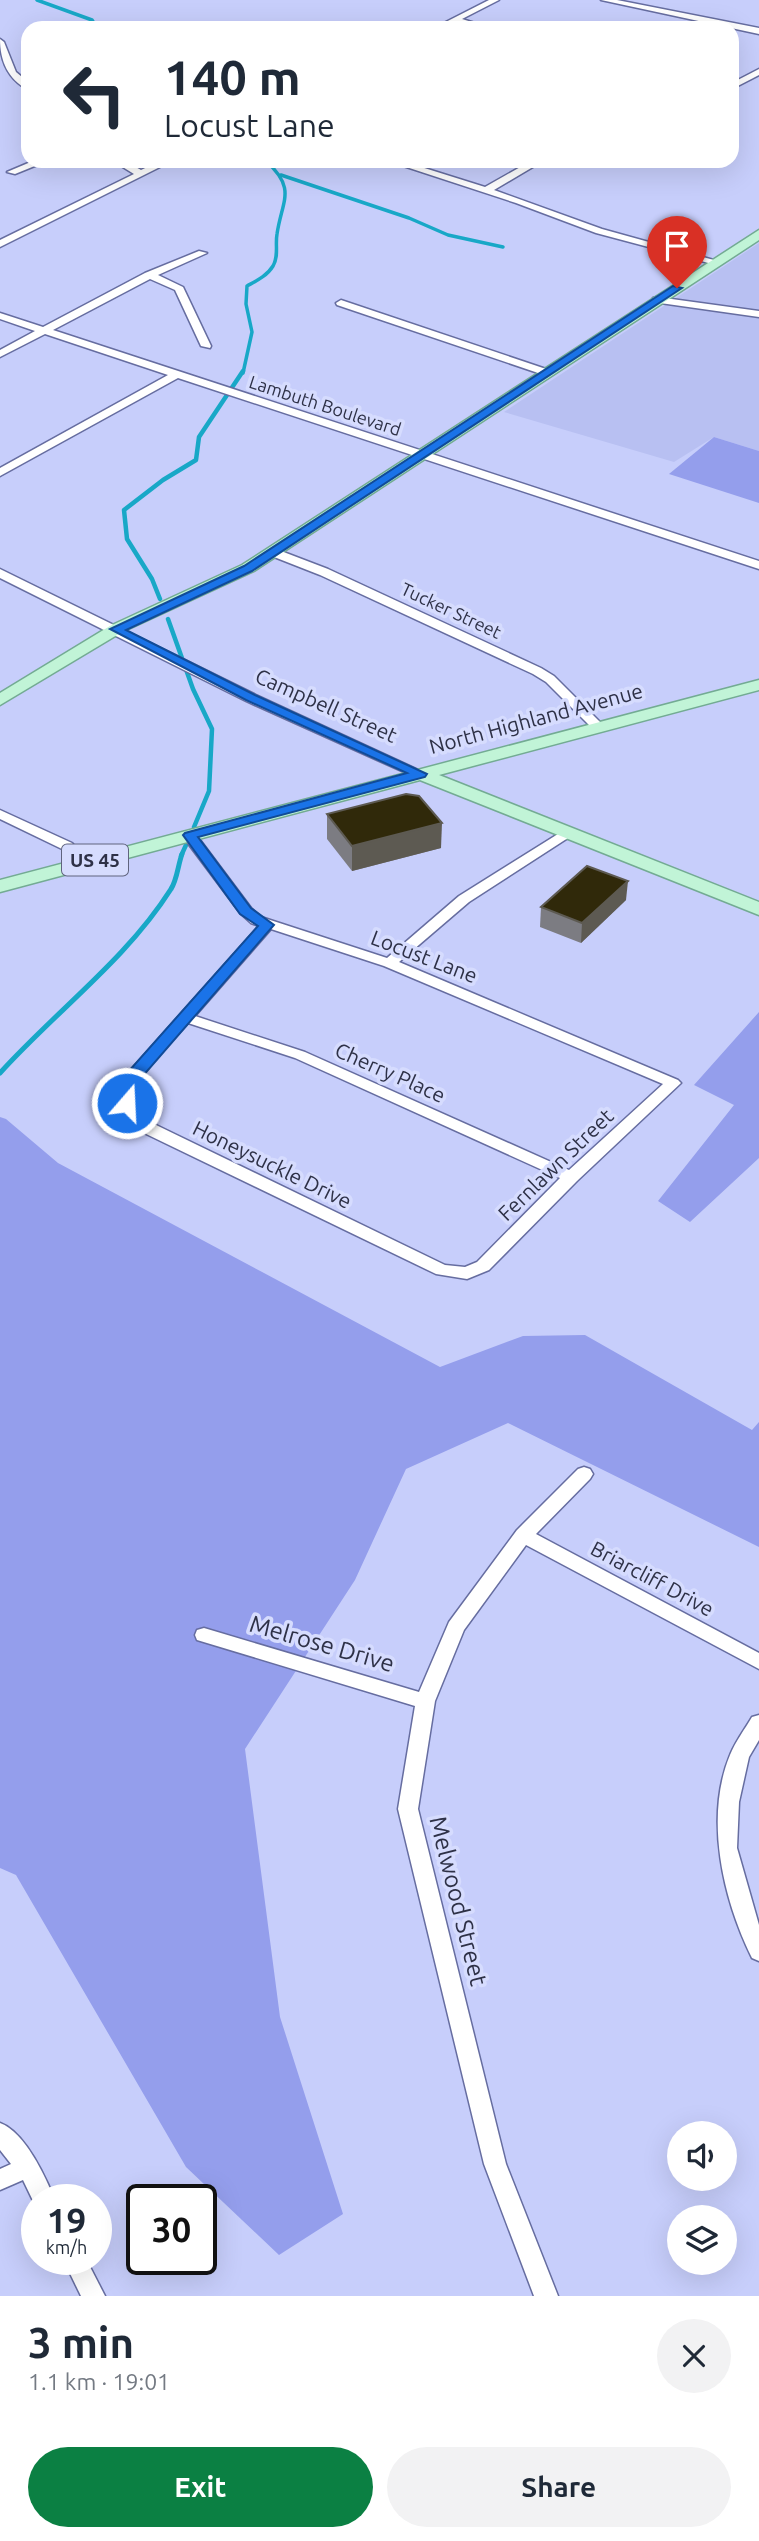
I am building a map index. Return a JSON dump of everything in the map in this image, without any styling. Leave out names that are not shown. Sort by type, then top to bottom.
[{"type":"main road","points":[[0,700],[116,629],[224,582],[273,552],[759,234]]},
{"type":"main road","name":"North Highland Avenue","points":[[0,886],[759,685]]},
{"type":"main road","name":"Campbell Street","points":[[420,774],[759,909]]},
{"type":"street","points":[[454,20],[495,0]]},
{"type":"street","points":[[605,0],[705,21]]},
{"type":"street","points":[[642,8],[657,0]]},
{"type":"street","points":[[454,20],[458,21]]},
{"type":"street","points":[[739,28],[759,32]]},
{"type":"street","points":[[0,42],[12,73],[21,81]]},
{"type":"street","points":[[739,82],[759,72]]},
{"type":"street","points":[[0,74],[12,73]]},
{"type":"street","points":[[12,172],[23,168]]},
{"type":"street","points":[[130,168],[141,174]]},
{"type":"street","points":[[0,244],[153,168]]},
{"type":"street","points":[[416,168],[487,190],[607,234],[716,262]]},
{"type":"street","points":[[487,190],[526,168]]},
{"type":"street","points":[[0,354],[149,275],[202,253]]},
{"type":"street","points":[[149,275],[179,289],[206,346]]},
{"type":"street","points":[[657,300],[759,314]]},
{"type":"street","points":[[341,303],[548,373]]},
{"type":"street","name":"Lambuth Boulevard","points":[[0,316],[246,399],[759,565]]},
{"type":"street","points":[[0,473],[175,375]]},
{"type":"street","name":"Tucker Street","points":[[273,552],[324,572],[537,671],[550,678],[598,726]]},
{"type":"street","name":"Campbell Street","points":[[0,573],[251,698],[420,774]]},
{"type":"street","points":[[0,814],[67,846],[82,864]]},
{"type":"street","points":[[389,963],[464,899],[566,833]]},
{"type":"street","name":"Locust Lane","points":[[195,834],[246,911],[267,925],[389,963],[673,1083]]},
{"type":"street","name":"Honeysuckle Drive","points":[[267,925],[134,1076],[127,1088],[127,1103],[134,1116],[148,1128],[442,1270],[467,1273]]},
{"type":"street","name":"Cherry Place","points":[[187,1018],[300,1055],[571,1178]]},
{"type":"street","name":"Fernlawn Street","points":[[467,1273],[483,1266],[571,1178],[673,1083]]},
{"type":"street","name":"Melwood Street","points":[[546,2296],[495,2164],[408,1809],[425,1700],[456,1627],[523,1535],[584,1474]]},
{"type":"street","name":"Briarcliff Drive","points":[[523,1535],[759,1662]]},
{"type":"street","name":"Melrose Drive","points":[[204,1635],[425,1700]]},
{"type":"street","points":[[759,1723],[739,1756],[729,1802],[727,1848],[746,1918],[759,1952]]},
{"type":"street","points":[[0,2133],[28,2167],[36,2184]]},
{"type":"street","points":[[0,2180],[28,2167]]},
{"type":"street","points":[[82,2275],[93,2296]]},
{"type":"shaded area","points":[[759,243],[759,451],[714,437],[674,462],[504,412]]},
{"type":"shaded area","points":[[714,437],[759,451],[759,503],[669,474]]},
{"type":"shaded area","points":[[759,1012],[759,1158],[690,1222],[658,1201],[734,1105],[694,1085]]},
{"type":"shaded area","points":[[0,1117],[6,1119],[58,1163],[440,1367],[523,1336],[585,1335],[752,1430],[759,1422],[759,1547],[508,1423],[406,1469],[355,1580],[245,1749],[280,2017],[343,2214],[279,2255],[217,2196],[217,2184],[204,2184],[186,2167],[16,1875],[0,1868]]},
{"type":"building","points":[[406,794],[419,796],[442,823],[352,846],[327,814]]},
{"type":"building","points":[[587,866],[628,881],[582,923],[541,907]]},
{"type":"waterway","points":[[37,0],[93,21]]},
{"type":"waterway","points":[[243,373],[252,332],[246,304],[247,286],[271,270],[275,262],[277,234],[284,203],[282,179],[273,168]]},
{"type":"waterway","points":[[281,175],[409,218],[448,235],[503,247]]},
{"type":"waterway","points":[[160,599],[152,579],[127,539],[124,510],[163,480],[196,460],[199,437],[243,371]]},
{"type":"waterway","points":[[168,619],[193,689],[212,729],[209,791],[194,827]]},
{"type":"waterway","points":[[181,856],[186,845]]},
{"type":"waterway","points":[[0,1073],[112,962],[153,915],[175,881],[182,854]]},
{"type":"route","points":[[127,1103],[127,1088],[134,1076],[267,925],[246,911],[190,835],[420,774],[251,698],[116,629],[224,582],[248,568],[677,288]]}]
